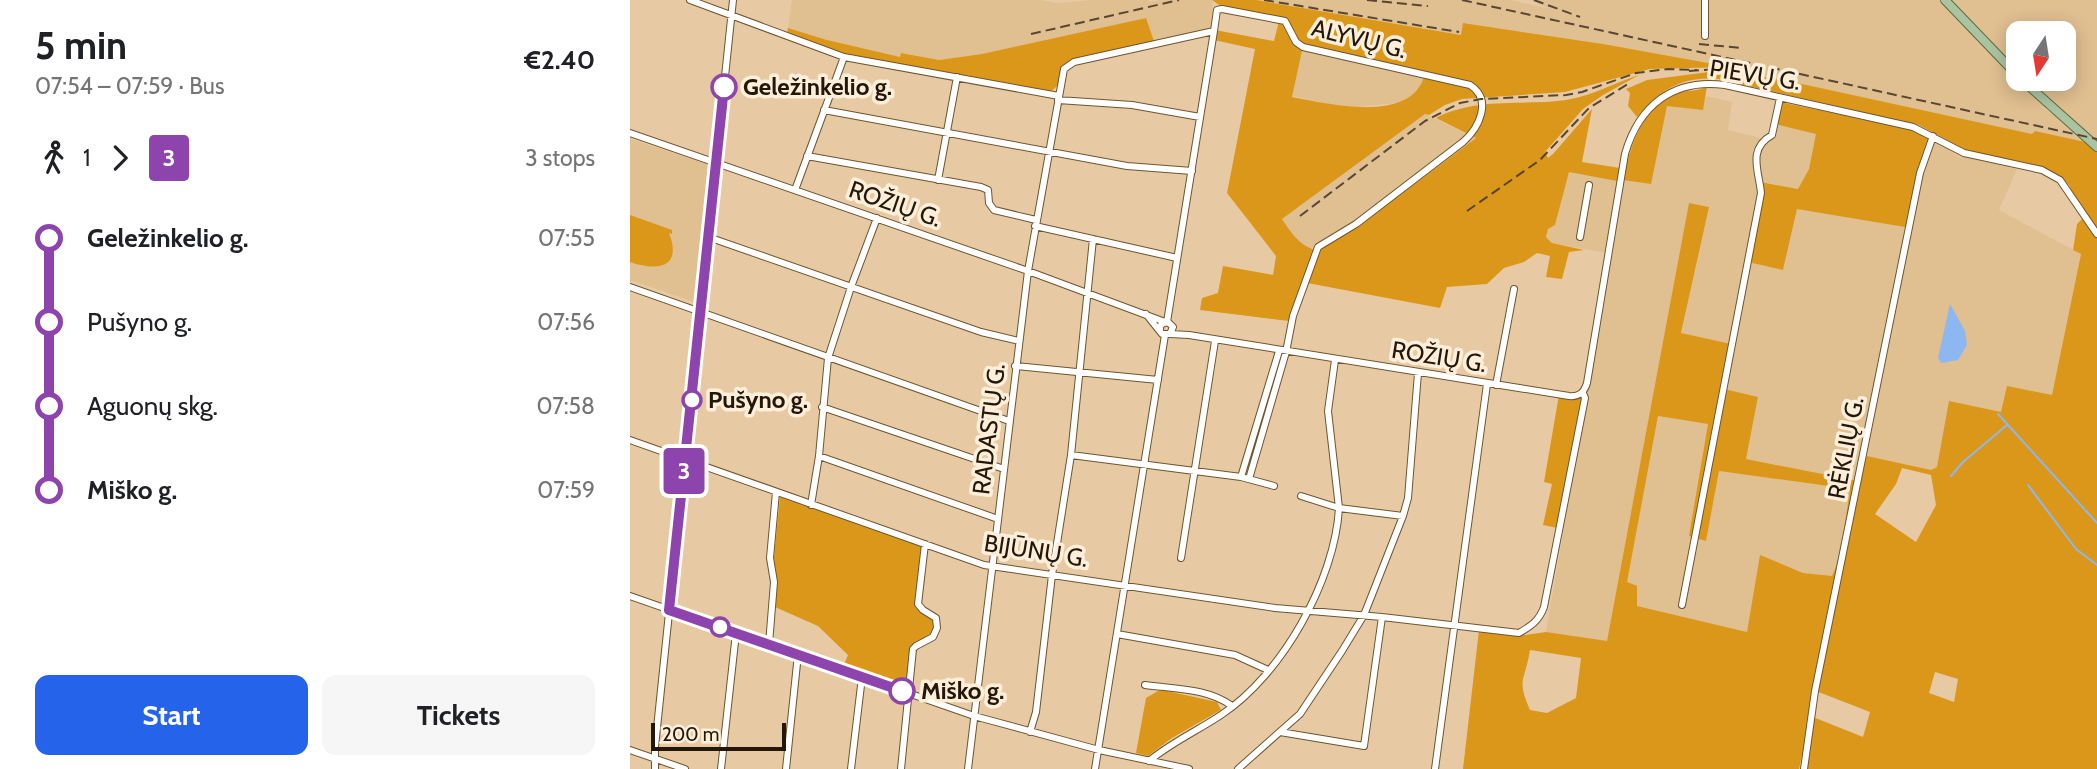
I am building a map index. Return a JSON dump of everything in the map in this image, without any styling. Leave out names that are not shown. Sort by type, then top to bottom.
[{"type":"main road","points":[[1945,0],[2006,63]]},
{"type":"main road","points":[[2035,91],[2097,147]]},
{"type":"street","points":[[690,0],[844,57],[1058,98],[1132,105],[1200,117]]},
{"type":"street","points":[[655,769],[669,610],[733,0]]},
{"type":"street","points":[[1705,0],[1706,36]]},
{"type":"street","name":"ALYVŲ G.","points":[[1214,31],[1214,15],[1217,10],[1279,18],[1290,26],[1296,42],[1303,47],[1470,85],[1481,99],[1482,115],[1474,134],[1356,224],[1318,247],[1282,351]]},
{"type":"street","points":[[1058,98],[1063,72],[1069,64],[1214,31],[1096,769]]},
{"type":"street","points":[[795,190],[844,57]]},
{"type":"street","points":[[938,180],[957,77]]},
{"type":"street","name":"PIEVŲ G.","points":[[1453,627],[1519,633],[1540,617],[1577,444],[1585,398],[1583,393],[1592,358],[1625,154],[1639,123],[1668,93],[1693,85],[1725,85],[1913,127],[1964,153],[2052,174],[2066,187],[2097,234]]},
{"type":"street","name":"RADASTŲ G.","points":[[968,769],[1015,366],[1035,223],[1058,98]]},
{"type":"street","points":[[1682,605],[1761,193],[1756,157],[1760,144],[1772,135],[1780,98]]},
{"type":"street","points":[[824,110],[1134,167],[1192,171]]},
{"type":"street","name":"ROŽIŲ G.","points":[[630,133],[1028,271],[1146,314],[1189,335]]},
{"type":"street","name":"RĖKLIŲ G.","points":[[1804,769],[1815,691],[1922,163],[1933,136]]},
{"type":"street","points":[[807,156],[981,187],[988,190],[989,203],[994,211],[1093,239],[1178,258]]},
{"type":"street","points":[[1580,237],[1589,185]]},
{"type":"street","points":[[811,505],[819,456],[828,358],[877,218]]},
{"type":"street","points":[[708,237],[981,332],[1019,341]]},
{"type":"street","points":[[1030,732],[1036,712],[1052,575],[1071,455],[1093,239]]},
{"type":"street","points":[[630,288],[1009,421]]},
{"type":"street","points":[[1496,385],[1514,289]]},
{"type":"street","name":"ROŽIŲ G.","points":[[1146,314],[1165,333],[1559,395],[1574,397],[1583,393]]},
{"type":"street","points":[[1165,333],[1168,323]]},
{"type":"street","points":[[1181,558],[1215,341]]},
{"type":"street","points":[[1245,478],[1282,351]]},
{"type":"street","points":[[1149,761],[1168,745],[1245,696],[1291,642],[1329,565],[1339,508],[1328,411],[1335,360]]},
{"type":"street","points":[[1015,366],[1158,380]]},
{"type":"street","points":[[1238,769],[1300,714],[1364,615],[1403,516],[1409,487],[1418,373]]},
{"type":"street","points":[[1435,769],[1487,384]]},
{"type":"street","points":[[822,407],[1004,469]]},
{"type":"street","name":"BIJŪNŲ G.","points":[[630,440],[991,567],[1307,612],[1364,615],[1453,627]]},
{"type":"street","points":[[1071,455],[1245,478],[1274,486]]},
{"type":"street","points":[[819,456],[998,519]]},
{"type":"street","points":[[769,644],[774,582],[770,558],[776,492]]},
{"type":"street","points":[[1301,496],[1339,508],[1403,516]]},
{"type":"street","points":[[901,769],[913,649],[933,637],[937,628],[936,618],[918,604],[925,544]]},
{"type":"street","points":[[630,596],[974,716],[1099,750],[1189,769]]},
{"type":"street","points":[[1280,732],[1364,746],[1382,617]]},
{"type":"street","points":[[721,769],[736,633]]},
{"type":"street","points":[[1117,634],[1235,655],[1268,670]]},
{"type":"street","points":[[786,769],[798,654]]},
{"type":"street","points":[[850,769],[862,677]]},
{"type":"street","points":[[1145,685],[1203,693],[1223,699],[1232,706]]},
{"type":"street","points":[[630,750],[685,769]]},
{"type":"shaded area","points":[[792,0],[1041,0],[1056,3],[1094,0],[1212,0],[1213,22],[1210,29],[1154,41],[1146,18],[982,54],[939,60],[902,53],[900,58],[788,28]]},
{"type":"shaded area","points":[[1212,0],[1256,0],[1461,35],[1463,23],[1730,67],[1650,69],[1565,92],[1462,99],[1429,115],[1425,114],[1282,219],[1298,240],[1307,247],[1320,251],[1331,240],[1359,226],[1476,138],[1436,118],[1467,107],[1576,98],[1639,75],[1583,109],[1545,152],[1548,158],[1553,154],[1592,109],[1582,162],[1620,168],[1617,181],[1569,172],[1555,225],[1548,229],[1546,237],[1552,243],[1584,250],[1569,252],[1562,279],[1546,277],[1550,256],[1537,253],[1524,262],[1504,268],[1487,284],[1447,287],[1440,308],[1302,282],[1289,321],[1200,310],[1202,298],[1218,293],[1223,266],[1273,275],[1276,256],[1227,193],[1255,49],[1214,40],[1215,30],[1274,41],[1280,17],[1222,7]],"holes":[[[1303,46],[1425,73],[1418,89],[1405,100],[1388,105],[1347,106],[1292,97]]]},
{"type":"shaded area","points":[[1255,0],[1510,0],[1551,9],[1530,0],[2097,0],[2097,142],[2063,111],[2039,106],[2074,126],[2090,143],[2035,131],[2032,134],[1758,76],[1709,72],[1709,67],[1725,67],[1603,44],[1464,23],[1461,35]]},
{"type":"shaded area","points":[[1146,18],[1154,41],[1069,62],[1051,91],[833,52],[787,33],[788,28],[900,57],[901,53],[939,60],[982,54]]},
{"type":"shaded area","points":[[1303,45],[1426,72],[1423,86],[1405,102],[1349,108],[1292,96]]},
{"type":"shaded area","points":[[1709,72],[1788,81],[2032,134],[2035,131],[2090,143],[2097,150],[2097,769],[1804,769],[1806,756],[1802,755],[1799,769],[1463,769],[1479,630],[1518,636],[1546,632],[1607,641],[1689,203],[1709,207],[1681,333],[1731,344],[1724,389],[1758,397],[1746,459],[1858,481],[1867,456],[1931,470],[1937,467],[1949,401],[2001,412],[2007,386],[2052,395],[2081,254],[2073,250],[2077,224],[2084,217],[2069,185],[2059,176],[2043,167],[1966,150],[1919,125],[1718,79],[1693,80],[1673,87],[1663,92],[1637,117],[1628,106],[1630,93],[1626,89],[1647,80]],"holes":[[[1658,416],[1708,424],[1689,536],[1706,541],[1719,471],[1850,489],[1840,557],[1832,576],[1803,573],[1760,555],[1747,632],[1637,606],[1637,586],[1627,582]],[[1902,468],[1931,475],[1936,505],[1916,542],[1875,514],[1896,484]],[[1530,650],[1581,658],[1576,698],[1547,713],[1530,710],[1523,692]],[[1935,672],[1958,679],[1954,702],[1929,693]],[[1816,691],[1870,712],[1863,737],[1813,717]]]},
{"type":"shaded area","points":[[1707,86],[1703,110],[1667,106],[1651,184],[1623,180],[1629,155],[1645,120],[1663,101],[1675,94]]},
{"type":"shaded area","points":[[1706,96],[1732,102],[1728,130],[1765,139],[1772,135],[1775,124],[1817,133],[1809,169],[1798,189],[1761,182],[1783,270],[1797,209],[1923,167],[1933,140],[1959,156],[2017,169],[1999,210],[2081,254],[2052,396],[2001,412],[1931,470],[1867,456],[1859,481],[1746,459],[1758,398],[1724,389],[1681,334],[1709,207],[1689,203],[1607,642],[1546,632],[1611,254],[1552,243],[1546,237],[1548,229],[1555,225],[1569,171],[1623,180],[1658,146],[1667,105],[1702,110]]},
{"type":"shaded area","points":[[1780,102],[1913,130],[1933,140],[1923,167],[1911,228],[1797,209],[1783,270],[1748,262],[1760,182],[1798,189],[1809,169],[1816,134],[1775,124]]},
{"type":"shaded area","points":[[1425,114],[1476,138],[1359,226],[1331,240],[1320,251],[1311,250],[1293,237],[1282,219]]},
{"type":"shaded area","points":[[630,139],[713,166],[697,303],[630,280]]},
{"type":"shaded area","points":[[630,215],[672,230],[672,234],[669,233],[672,245],[670,260],[657,266],[630,262]]},
{"type":"shaded area","points":[[1559,395],[1585,398],[1562,529],[1543,525],[1552,484],[1544,482]]},
{"type":"shaded area","points":[[1658,416],[1708,424],[1690,536],[1706,540],[1719,471],[1850,489],[1840,557],[1832,577],[1803,573],[1761,556],[1747,632],[1636,606],[1626,583]]},
{"type":"shaded area","points":[[780,496],[922,545],[916,606],[932,619],[934,626],[933,633],[915,645],[907,691],[843,667],[848,655],[818,626],[775,607],[777,583],[774,558]]},
{"type":"shaded area","points":[[1158,691],[1217,702],[1221,710],[1172,738],[1148,756],[1136,753],[1146,698]]},
{"type":"water","points":[[1950,304],[1965,331],[1967,345],[1958,360],[1941,363],[1938,358]]},
{"type":"waterway","points":[[1998,414],[2097,523]]},
{"type":"waterway","points":[[1951,476],[1963,462],[2007,425]]},
{"type":"waterway","points":[[2028,485],[2076,549],[2097,565]]},
{"type":"railway","points":[[1031,34],[1179,0]]},
{"type":"railway","points":[[1264,0],[1459,32]]},
{"type":"railway","points":[[1367,0],[1428,6]]},
{"type":"railway","points":[[1462,0],[2097,139]]},
{"type":"railway","points":[[1534,0],[1580,17]]},
{"type":"railway","points":[[1699,44],[1741,48]]},
{"type":"railway","points":[[1300,216],[1425,121],[1460,103],[1481,99],[1566,95],[1636,73],[1668,69],[1697,70]]},
{"type":"railway","points":[[1689,71],[1752,71]]},
{"type":"railway","points":[[1467,211],[1540,160],[1589,108],[1628,84]]},
{"type":"bus line","name":"3","points":[[724,87],[669,610],[902,691]]},
{"type":"place","name":"Geležinkelio g.","points":[[724,87]]},
{"type":"place","name":"Pušyno g.","points":[[692,400]]},
{"type":"place","name":"Miško g.","points":[[902,691]]}]
